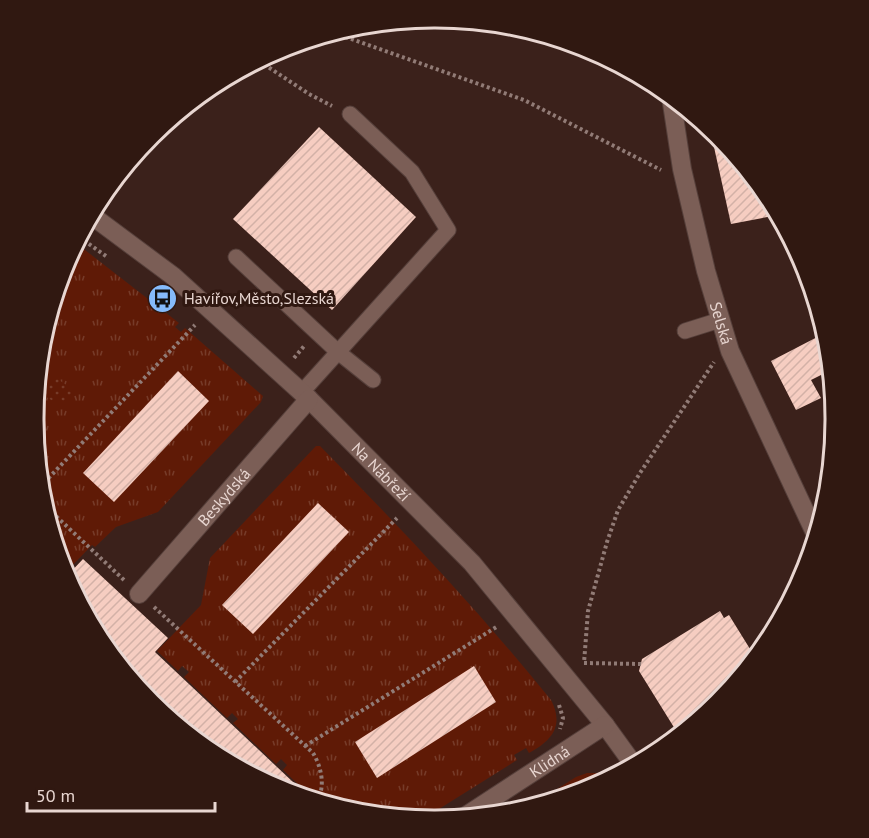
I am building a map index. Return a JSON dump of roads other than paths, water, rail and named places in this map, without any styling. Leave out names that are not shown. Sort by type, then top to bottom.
[{"type":"street","name":"Selská","points":[[673,110],[682,169],[730,351],[811,524]]},
{"type":"street","name":"Na Nábřeží","points":[[98,220],[173,276],[305,395],[472,563],[605,725],[629,758]]},
{"type":"street","name":"Beskydská","points":[[139,594],[305,395]]},
{"type":"street","name":"Klidná","points":[[464,809],[605,725]]},
{"type":"lane","points":[[305,395],[338,352],[448,230],[412,172],[350,114]]},
{"type":"lane","points":[[236,256],[338,352],[373,381]]},
{"type":"lane","points":[[685,331],[720,320]]},
{"type":"place","name":"Havířov,Město,Slezská","points":[[163,298]]}]
